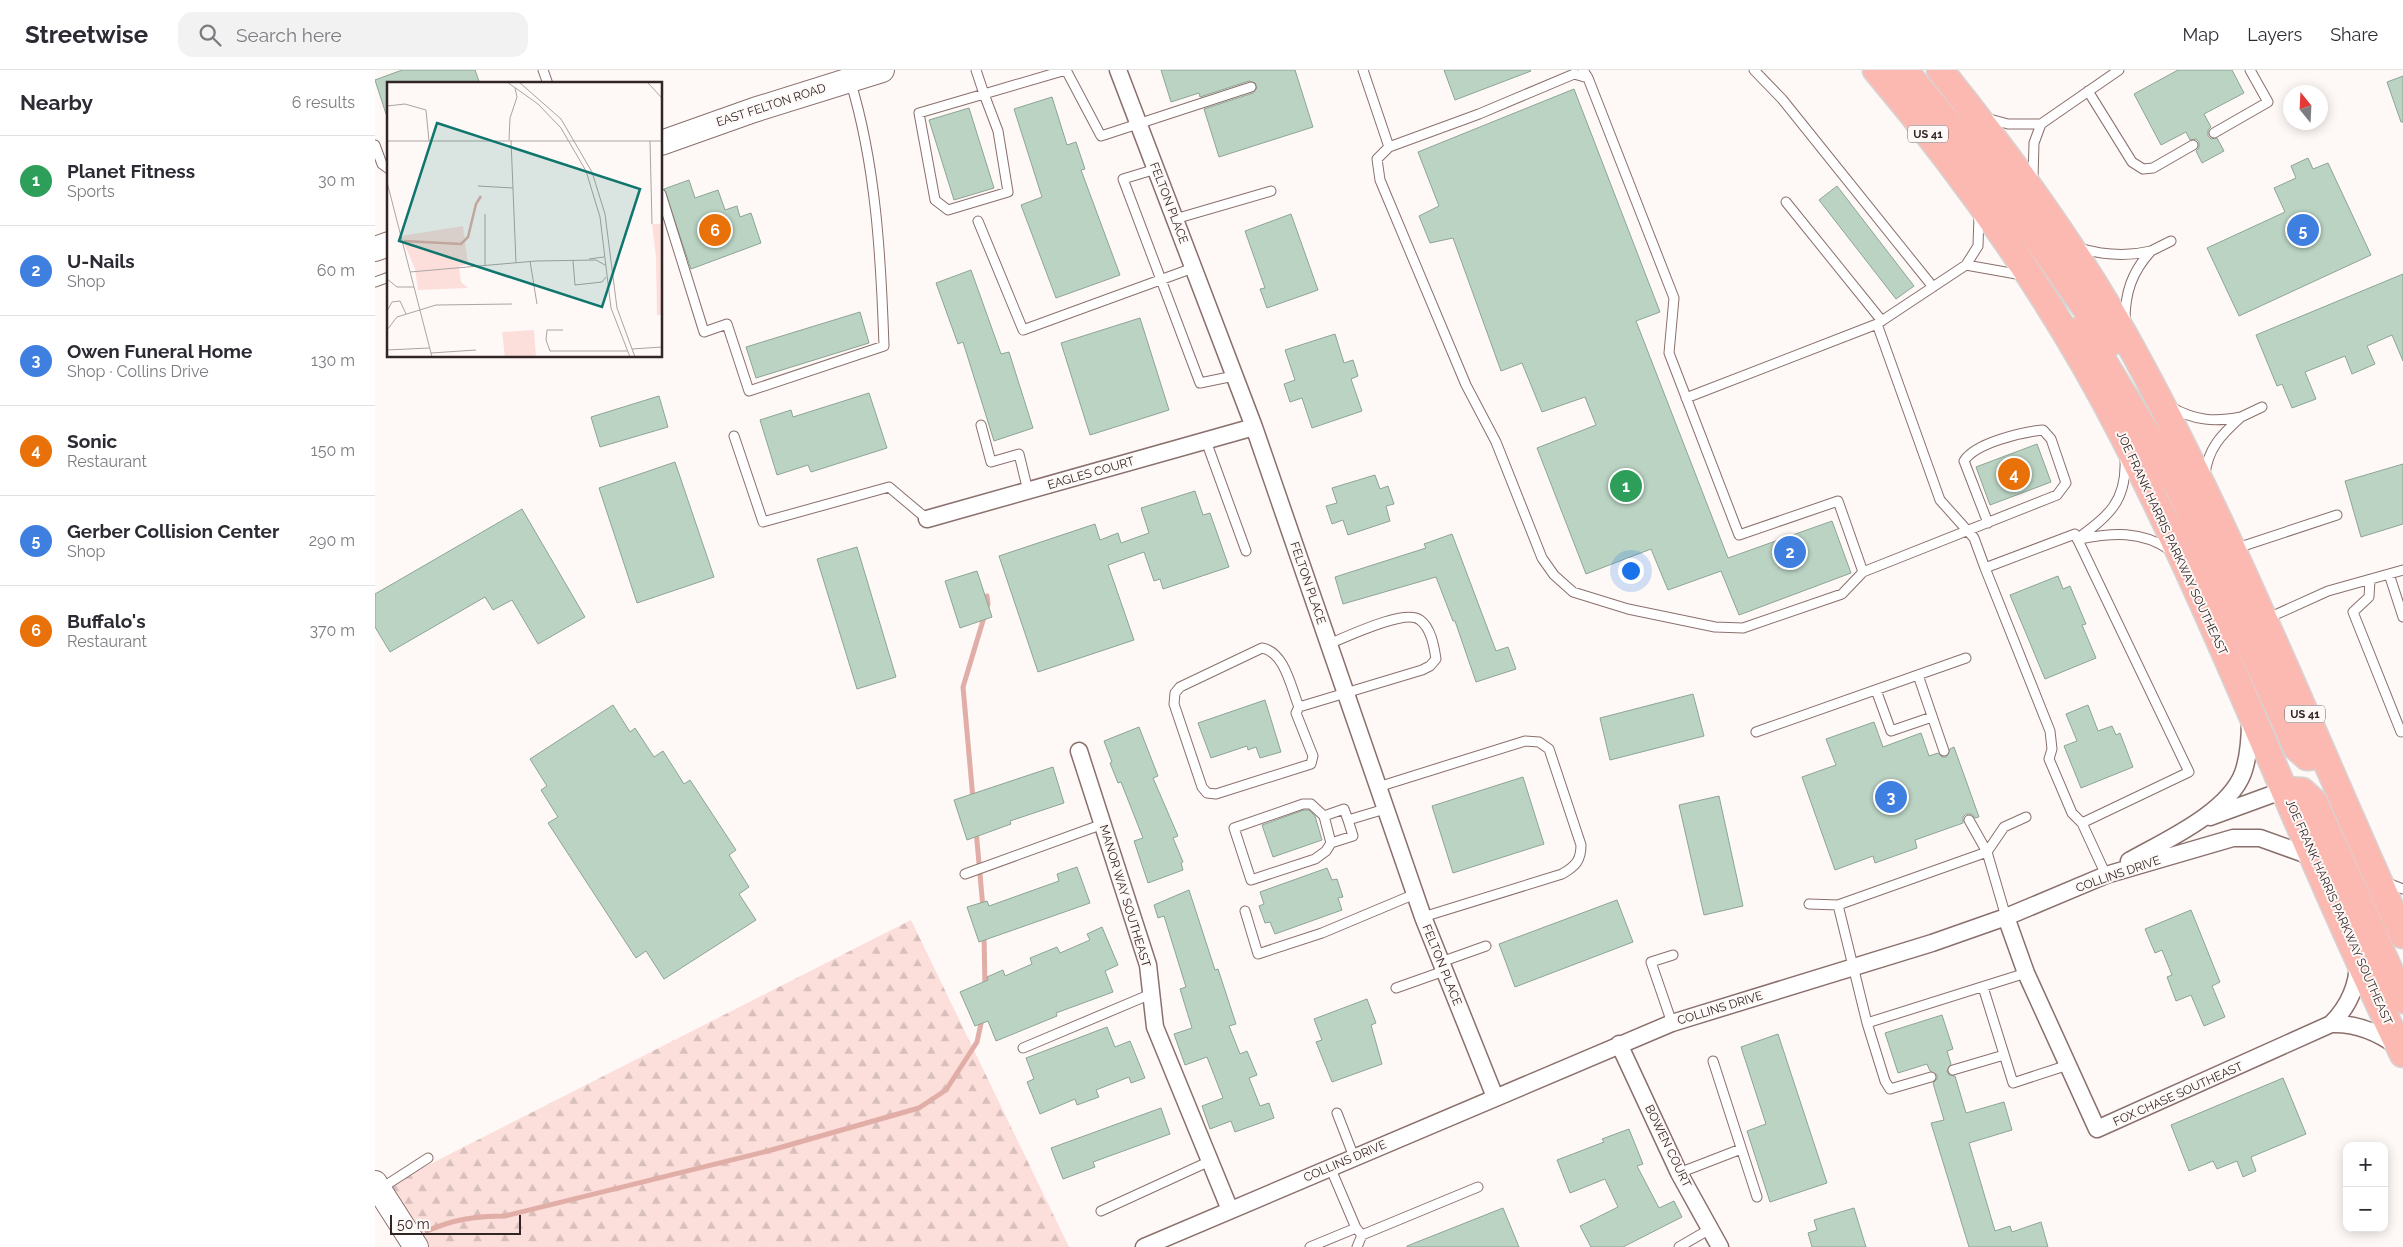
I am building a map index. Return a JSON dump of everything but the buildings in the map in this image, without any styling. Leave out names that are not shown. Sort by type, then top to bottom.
[{"type":"main road","name":"JOE FRANK HARRIS PARKWAY SOUTHEAST","points":[[1876,70],[1977,199],[2031,277],[2049,304],[2124,437],[2181,558],[2358,958],[2402,1052]]},
{"type":"main road","points":[[1904,70],[1999,187],[2134,378],[2153,389]]},
{"type":"main road","name":"US 41","points":[[1940,70],[2035,194],[2125,336],[2232,549],[2377,878],[2402,926]]},
{"type":"main road","points":[[2049,304],[2072,321],[2087,338],[2163,460],[2191,511],[2297,748],[2307,757],[2323,755]]},
{"type":"main road","points":[[2284,790],[2302,791],[2314,802],[2403,1000]]},
{"type":"street","name":"EAST FELTON ROAD","points":[[663,142],[754,110],[882,70]]},
{"type":"street","name":"FELTON PLACE","points":[[1118,70],[1254,427],[1423,917],[1495,1096]]},
{"type":"street","name":"EAGLES COURT","points":[[927,519],[1254,427]]},
{"type":"street","points":[[2106,875],[2194,823],[2224,800],[2235,788],[2243,775],[2248,751],[2250,714]]},
{"type":"street","name":"MANOR WAY SOUTHEAST","points":[[1079,751],[1148,965],[1155,1027],[1230,1210]]},
{"type":"street","points":[[2194,823],[2284,790]]},
{"type":"street","name":"COLLINS DRIVE","points":[[1143,1247],[1495,1096],[1672,1023],[2006,917],[2106,875],[2233,838],[2260,838],[2313,857]]},
{"type":"street","name":"FOX CHASE SOUTHEAST","points":[[2006,917],[2026,973],[2097,1129],[2331,1024],[2349,1024],[2366,1029],[2385,1038],[2402,1052]]},
{"type":"street","name":"FOX CHASE SOUTHEAST","points":[[2331,1024],[2345,1007],[2350,996],[2357,975],[2358,958]]},
{"type":"street","name":"BOWEN COURT","points":[[1619,1044],[1679,1173],[1720,1247]]},
{"type":"street","points":[[377,1186],[416,1247]]},
{"type":"lane","points":[[543,70],[547,82]]},
{"type":"lane","points":[[976,70],[984,94],[997,131],[1008,192],[949,210],[935,200],[919,113],[984,94],[1066,70],[1101,136],[1251,87]]},
{"type":"lane","points":[[1363,70],[1389,146]]},
{"type":"lane","points":[[1754,70],[1781,99],[1933,287]]},
{"type":"lane","points":[[2035,194],[2032,158],[2034,143],[2041,124],[2119,70]]},
{"type":"lane","points":[[2214,133],[2268,102],[2250,70]]},
{"type":"lane","points":[[1863,572],[1838,501],[1739,535],[1669,354],[1674,298],[1585,74],[1574,74],[1479,114],[1389,146],[1377,159],[1380,180],[1466,385],[1496,442],[1542,558],[1554,575],[1573,592],[1628,609],[1715,627],[1743,628],[1841,594],[1863,572],[1968,532],[2057,495],[2066,483],[2051,440],[2043,430],[2025,432],[1969,452],[1964,461],[1988,523]]},
{"type":"lane","points":[[663,200],[704,332],[727,324],[749,391],[884,346],[878,237],[860,115],[850,80]]},
{"type":"lane","points":[[2088,91],[2133,162],[2143,169],[2153,168],[2193,145]]},
{"type":"lane","points":[[1975,114],[2008,124],[2041,124]]},
{"type":"lane","points":[[375,145],[382,164],[387,168]]},
{"type":"lane","points":[[1156,169],[1123,179],[1200,384],[1235,376]]},
{"type":"lane","points":[[1175,219],[1271,191]]},
{"type":"lane","points":[[1686,398],[1879,323],[1966,265],[1978,246],[1980,230],[1977,199]]},
{"type":"lane","points":[[1786,202],[1879,323],[1940,500],[1974,538],[2050,731],[2052,749],[2049,759],[2072,813],[2082,823],[2106,875]]},
{"type":"lane","points":[[978,221],[1023,330],[1193,268]]},
{"type":"lane","points":[[2069,245],[2091,252],[2114,255],[2151,251],[2171,241]]},
{"type":"lane","points":[[2125,336],[2127,292],[2132,276],[2151,251]]},
{"type":"lane","points":[[1966,265],[2031,277]]},
{"type":"lane","points":[[375,282],[387,278]]},
{"type":"lane","points":[[2153,389],[2184,414],[2199,420],[2213,421],[2241,417],[2262,407]]},
{"type":"lane","points":[[2204,491],[2210,452],[2220,437],[2241,417]]},
{"type":"lane","points":[[981,425],[991,462],[1019,454],[1028,491]]},
{"type":"lane","points":[[734,436],[763,522],[889,487],[927,519]]},
{"type":"lane","points":[[2077,539],[2102,521],[2119,499],[2125,473],[2124,437]]},
{"type":"lane","points":[[1206,441],[1246,551]]},
{"type":"lane","points":[[2232,549],[2337,515]]},
{"type":"lane","points":[[2077,539],[2110,533],[2128,533],[2162,545],[2181,558]]},
{"type":"lane","points":[[1985,568],[2075,534],[2189,772],[2082,823]]},
{"type":"lane","points":[[2263,620],[2328,591],[2403,570]]},
{"type":"lane","points":[[2389,574],[2403,617]]},
{"type":"lane","points":[[2370,580],[2369,597],[2353,612],[2401,732],[2403,731]]},
{"type":"lane","points":[[1299,707],[1279,658],[1272,650],[1262,648],[1180,687],[1175,693],[1174,704],[1202,787],[1207,793],[1216,794],[1311,764],[1313,756],[1296,713],[1299,707],[1346,695],[1430,666],[1435,659],[1434,646],[1427,627],[1420,619],[1409,616],[1395,619],[1329,644]]},
{"type":"lane","points":[[1756,732],[1966,658]]},
{"type":"lane","points":[[1918,675],[1944,751]]},
{"type":"lane","points":[[1876,690],[1891,731],[1932,717]]},
{"type":"lane","points":[[1378,787],[1525,740],[1539,742],[1549,749],[1581,845],[1581,857],[1574,868],[1562,874],[1423,917]]},
{"type":"lane","points":[[1324,816],[1344,809],[1353,836],[1331,843],[1326,852],[1315,859],[1251,880],[1234,828],[1303,804],[1311,804],[1324,816],[1331,843]]},
{"type":"lane","points":[[1348,820],[1385,809]]},
{"type":"lane","points":[[1809,904],[1838,905],[1987,852],[2004,827],[2026,817]]},
{"type":"lane","points":[[1969,820],[1987,852],[2006,917]]},
{"type":"lane","points":[[965,874],[1103,824]]},
{"type":"lane","points":[[2377,878],[2403,889]]},
{"type":"lane","points":[[1245,911],[1258,954],[1322,933],[1415,894]]},
{"type":"lane","points":[[1838,905],[1867,1023],[1885,1081],[1890,1089],[1931,1077]]},
{"type":"lane","points":[[1396,988],[1487,946]]},
{"type":"lane","points":[[1672,1023],[1651,962],[1673,955]]},
{"type":"lane","points":[[1867,1023],[2026,973]]},
{"type":"lane","points":[[1983,987],[2013,1083],[2068,1065]]},
{"type":"lane","points":[[1023,1048],[1151,994]]},
{"type":"lane","points":[[1953,1070],[2004,1055]]},
{"type":"lane","points":[[1713,1061],[1757,1197]]},
{"type":"lane","points":[[1337,1113],[1354,1157]]},
{"type":"lane","points":[[1679,1173],[1741,1149]]},
{"type":"lane","points":[[377,1186],[428,1158]]},
{"type":"lane","points":[[1101,1211],[1210,1161]]},
{"type":"lane","points":[[1331,1167],[1359,1231],[1357,1247]]},
{"type":"lane","points":[[1310,1247],[1359,1231],[1477,1187]]},
{"type":"lane","points":[[1679,1247],[1710,1229]]},
{"type":"green space","points":[[911,920],[1069,1247],[427,1247],[379,1190]]},
{"type":"waterway","points":[[973,799],[963,687],[988,604],[987,596]]},
{"type":"waterway","points":[[976,830],[983,908]]},
{"type":"waterway","points":[[984,934],[985,988]]},
{"type":"waterway","points":[[427,1231],[466,1219],[505,1216],[768,1151],[919,1108],[946,1090],[977,1042],[982,1019]]},
{"type":"place","name":"Buffalo's","points":[[715,230]]},
{"type":"place","name":"Gerber Collision Center","points":[[2303,230]]},
{"type":"place","name":"Sonic","points":[[2014,474]]},
{"type":"place","name":"Planet Fitness","points":[[1626,486]]},
{"type":"place","name":"U-Nails","points":[[1790,552]]},
{"type":"place","name":"Owen Funeral Home","points":[[1891,797]]}]
